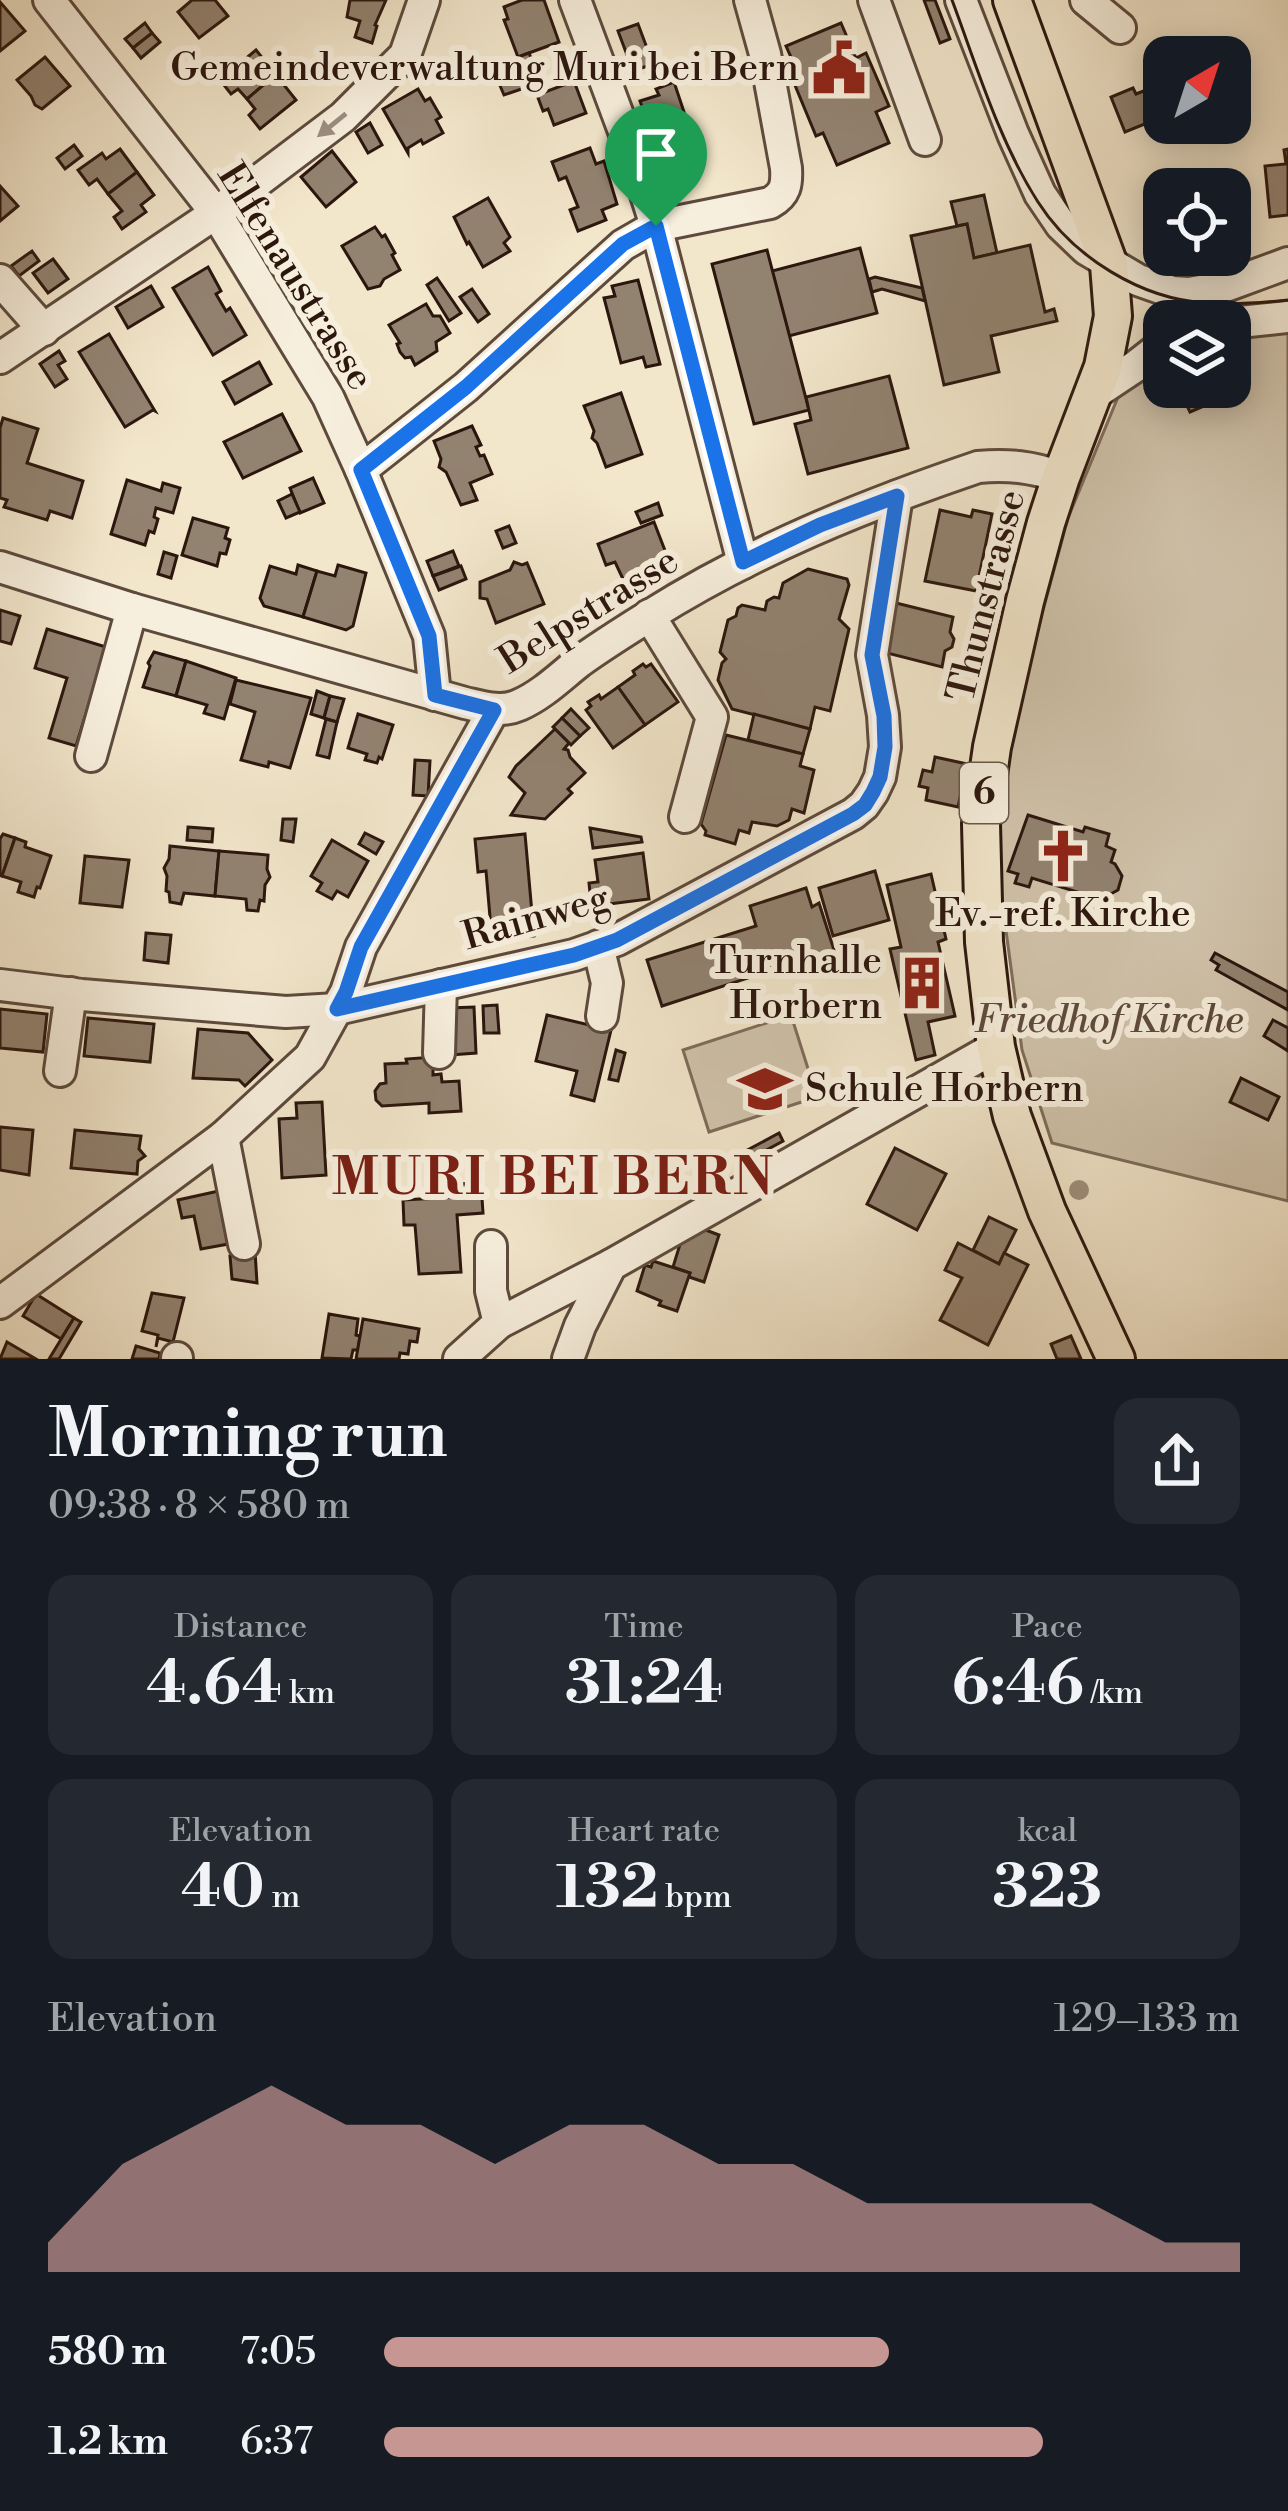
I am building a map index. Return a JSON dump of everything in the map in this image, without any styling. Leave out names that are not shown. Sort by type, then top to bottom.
[{"type":"main road","name":"Thunstrasse","points":[[1012,0],[1109,265],[1113,298],[1111,336],[1061,477],[1025,601],[983,794],[982,907],[996,1047],[1012,1116],[1027,1162],[1116,1359]]},
{"type":"street","name":"Elfenaustrasse","points":[[49,0],[216,213],[328,397],[429,636],[465,703]]},
{"type":"street","points":[[0,358],[216,213],[343,117],[405,55],[424,0]]},
{"type":"street","points":[[575,0],[656,226],[743,562]]},
{"type":"street","points":[[361,470],[466,387],[623,244],[656,226],[770,203],[785,189],[782,145],[750,0]]},
{"type":"street","points":[[874,0],[926,140]]},
{"type":"street","points":[[961,0],[1040,194],[1061,226],[1086,249],[1153,286],[1189,293],[1223,287],[1288,263]]},
{"type":"street","points":[[1086,0],[1120,28]]},
{"type":"street","points":[[0,280],[44,330]]},
{"type":"street","points":[[1251,321],[1288,317]]},
{"type":"street","points":[[1094,394],[1143,360]]},
{"type":"street","name":"Belpstrasse","points":[[337,1009],[465,703],[518,706],[650,616],[743,562],[820,525],[977,467],[1002,464],[1061,477]]},
{"type":"street","name":"Rainweg","points":[[0,985],[286,1012],[337,1009],[574,955],[617,940],[853,814],[873,792],[884,758],[884,716],[872,655],[897,496]]},
{"type":"street","points":[[0,567],[465,703]]},
{"type":"street","points":[[91,756],[132,609]]},
{"type":"street","points":[[650,616],[712,717],[685,817]]},
{"type":"street","points":[[598,946],[608,982],[602,1016]]},
{"type":"street","points":[[440,1053],[441,985]]},
{"type":"street","points":[[60,1071],[71,993]]},
{"type":"street","points":[[0,1303],[223,1137],[310,1057],[337,1009]]},
{"type":"street","points":[[459,1359],[499,1323],[611,1265],[996,1047]]},
{"type":"street","points":[[223,1137],[244,1244]]},
{"type":"street","points":[[491,1246],[491,1291],[499,1323]]},
{"type":"street","points":[[568,1359],[611,1265]]},
{"type":"green space","name":"Friedhof Kirche","points":[[1288,317],[1288,1201],[1052,1143],[1022,1050],[996,856],[1002,778],[1068,518],[1140,344],[1143,408],[1251,408],[1251,321]]},
{"type":"green space","points":[[791,1015],[817,1097],[709,1132],[683,1050]]},
{"type":"building","points":[[192,0],[215,0],[228,16],[199,38],[178,12]]},
{"type":"building","points":[[350,0],[386,0],[372,43],[355,37],[360,21],[347,17]]},
{"type":"building","points":[[522,0],[544,0],[559,42],[518,57],[504,7]]},
{"type":"building","points":[[924,0],[935,0],[950,39],[940,43]]},
{"type":"building","points":[[0,2],[25,31],[0,51]]},
{"type":"building","points":[[145,23],[152,33],[133,48],[125,39]]},
{"type":"building","points":[[841,23],[856,58],[866,53],[889,106],[876,112],[889,143],[837,165],[823,133],[816,136],[792,78],[799,75],[786,46]]},
{"type":"building","points":[[638,24],[653,64],[633,71],[618,31]]},
{"type":"building","points":[[152,33],[160,42],[141,58],[133,48]]},
{"type":"building","points":[[256,50],[280,71],[247,99],[238,89],[231,94],[220,80]]},
{"type":"building","points":[[529,53],[535,68],[513,76],[508,65]]},
{"type":"building","points":[[45,57],[70,86],[42,109],[17,80]]},
{"type":"building","points":[[280,71],[296,100],[260,129],[249,115],[255,109],[247,99]]},
{"type":"building","points":[[525,72],[530,86],[504,95],[498,81]]},
{"type":"building","points":[[574,81],[586,113],[554,125],[537,95]]},
{"type":"building","points":[[674,82],[695,145],[660,157],[640,101],[659,95],[656,89]]},
{"type":"building","points":[[1133,88],[1136,94],[1143,91],[1143,125],[1125,132],[1111,97]]},
{"type":"building","points":[[418,89],[441,117],[436,120],[443,133],[423,144],[421,140],[408,153],[383,109]]},
{"type":"building","points":[[370,123],[382,145],[368,153],[356,132]]},
{"type":"building","points":[[74,145],[82,156],[65,169],[57,158]]},
{"type":"building","points":[[590,148],[596,164],[604,161],[617,204],[602,210],[606,220],[578,231],[570,210],[578,207],[566,177],[559,180],[552,162]]},
{"type":"building","points":[[120,149],[137,172],[108,194],[97,179],[89,185],[78,170],[102,153],[106,159]]},
{"type":"building","points":[[1288,149],[1288,215],[1270,217],[1265,166],[1286,164],[1284,150]]},
{"type":"building","points":[[332,151],[356,182],[326,207],[301,177]]},
{"type":"building","points":[[137,172],[154,195],[141,205],[146,212],[122,229],[114,217],[122,211],[108,194]]},
{"type":"building","points":[[0,186],[18,206],[0,221]]},
{"type":"building","points":[[984,195],[997,253],[974,258],[967,224],[957,226],[951,202]]},
{"type":"building","points":[[488,198],[510,237],[504,243],[510,251],[483,267],[454,217]]},
{"type":"building","points":[[967,224],[974,258],[1030,245],[1045,312],[1054,309],[1057,321],[991,336],[999,372],[944,385],[911,236]]},
{"type":"building","points":[[375,227],[385,235],[400,270],[368,289],[342,246]]},
{"type":"building","points":[[860,248],[877,313],[789,336],[772,271]]},
{"type":"building","points":[[767,250],[809,410],[754,424],[712,264]]},
{"type":"building","points":[[32,251],[39,261],[19,276],[11,266]]},
{"type":"building","points":[[53,259],[68,279],[48,293],[33,273]]},
{"type":"building","points":[[208,267],[221,291],[216,294],[246,335],[213,355],[173,288]]},
{"type":"building","points":[[437,278],[461,313],[449,321],[427,285]]},
{"type":"building","points":[[869,279],[922,288],[925,301],[882,289],[872,292]]},
{"type":"building","points":[[638,280],[660,364],[646,367],[643,357],[621,363],[604,298],[615,296],[612,286]]},
{"type":"building","points":[[151,286],[163,307],[128,328],[116,307]]},
{"type":"building","points":[[472,289],[489,314],[478,322],[460,297]]},
{"type":"building","points":[[426,304],[450,333],[436,342],[437,351],[415,365],[400,352],[389,325]]},
{"type":"building","points":[[109,334],[155,411],[125,427],[79,352]]},
{"type":"building","points":[[59,351],[65,361],[58,365],[67,379],[55,387],[40,364]]},
{"type":"building","points":[[259,362],[271,384],[235,404],[223,382]]},
{"type":"building","points":[[889,376],[908,448],[808,474],[795,424],[811,420],[806,397]]},
{"type":"building","points":[[621,393],[642,454],[606,467],[584,406]]},
{"type":"building","points":[[282,414],[301,451],[243,478],[224,442]]},
{"type":"building","points":[[3,418],[38,429],[27,463],[83,481],[72,518],[50,511],[47,520],[4,507],[7,500],[0,498]]},
{"type":"building","points":[[472,426],[481,445],[476,447],[492,474],[470,483],[477,500],[461,505],[439,467],[434,441]]},
{"type":"building","points":[[313,478],[324,503],[300,513],[290,488]]},
{"type":"building","points":[[127,480],[161,491],[163,483],[180,488],[173,513],[156,508],[154,533],[149,531],[145,545],[111,534]]},
{"type":"building","points":[[292,494],[300,512],[286,518],[278,501]]},
{"type":"building","points":[[658,503],[662,515],[641,523],[636,512]]},
{"type":"building","points":[[940,510],[971,517],[973,510],[992,514],[976,591],[925,581]]},
{"type":"building","points":[[193,518],[228,528],[226,554],[220,553],[217,566],[182,555]]},
{"type":"building","points":[[654,522],[669,561],[623,579],[615,562],[606,565],[598,544]]},
{"type":"building","points":[[509,526],[516,543],[503,548],[496,531]]},
{"type":"building","points":[[453,551],[459,566],[433,576],[427,561]]},
{"type":"building","points":[[164,552],[177,556],[171,578],[158,574]]},
{"type":"building","points":[[514,562],[527,563],[544,604],[496,623],[487,599],[480,598],[480,582],[510,570]]},
{"type":"building","points":[[298,565],[317,571],[303,617],[264,606],[260,598],[270,566],[296,574]]},
{"type":"building","points":[[338,565],[366,573],[353,626],[346,630],[303,617],[317,571],[335,576]]},
{"type":"building","points":[[461,566],[466,579],[439,590],[433,576]]},
{"type":"building","points":[[808,569],[847,579],[849,585],[839,619],[849,629],[830,711],[815,707],[810,729],[732,709],[718,680],[726,659],[720,652],[728,620],[742,605],[765,610],[767,601],[779,598],[783,583]]},
{"type":"building","points":[[892,602],[953,617],[950,632],[954,639],[942,667],[883,652]]},
{"type":"building","points":[[0,610],[20,616],[11,644],[0,641]]},
{"type":"building","points":[[47,629],[106,647],[96,680],[101,682],[98,693],[93,691],[76,746],[49,738],[67,678],[35,668]]},
{"type":"building","points":[[154,652],[186,661],[176,696],[143,687]]},
{"type":"building","points":[[186,661],[236,678],[224,719],[204,713],[207,705],[176,696]]},
{"type":"building","points":[[643,664],[651,664],[678,702],[645,725],[618,687]]},
{"type":"building","points":[[236,680],[311,698],[290,768],[241,760],[255,712],[230,704]]},
{"type":"building","points":[[618,687],[645,725],[613,748],[586,710],[591,706],[588,702]]},
{"type":"building","points":[[317,691],[330,696],[324,718],[311,714]]},
{"type":"building","points":[[330,696],[344,699],[337,722],[324,718]]},
{"type":"building","points":[[571,709],[589,728],[580,736],[562,718]]},
{"type":"building","points":[[358,714],[393,725],[377,763],[348,748]]},
{"type":"building","points":[[754,714],[810,729],[803,754],[748,740]]},
{"type":"building","points":[[562,718],[580,736],[571,745],[553,727]]},
{"type":"building","points":[[326,719],[337,722],[329,758],[317,755]]},
{"type":"building","points":[[555,729],[569,743],[564,749],[585,773],[545,819],[511,815],[525,793],[509,777]]},
{"type":"building","points":[[726,735],[803,754],[800,766],[814,770],[804,813],[792,809],[789,820],[777,826],[752,822],[749,833],[739,830],[735,844],[705,835],[701,824]]},
{"type":"building","points":[[935,757],[967,764],[958,807],[926,800],[928,788],[919,786],[923,770],[932,772]]},
{"type":"building","points":[[415,760],[430,761],[428,796],[413,795]]},
{"type":"building","name":"Ev.-ref. Kirche","points":[[1028,815],[1083,832],[1085,827],[1109,834],[1106,846],[1115,850],[1111,862],[1122,876],[1118,890],[1105,897],[1090,896],[1032,878],[1029,887],[1015,883],[1018,874],[1008,871]]},
{"type":"building","points":[[283,819],[296,819],[293,842],[281,840]]},
{"type":"building","points":[[188,827],[213,829],[212,842],[187,840]]},
{"type":"building","points":[[590,828],[641,837],[642,842],[593,848]]},
{"type":"building","points":[[365,833],[383,842],[376,854],[359,844]]},
{"type":"building","points":[[3,834],[15,838],[2,876],[0,839]]},
{"type":"building","points":[[525,834],[534,936],[492,940],[486,871],[478,872],[475,839]]},
{"type":"building","points":[[15,838],[51,856],[34,897],[18,892],[21,882],[2,876]]},
{"type":"building","points":[[332,840],[368,861],[348,897],[337,891],[332,899],[317,891],[322,883],[311,876]]},
{"type":"building","points":[[170,846],[219,851],[215,896],[184,893],[181,904],[170,902],[164,868]]},
{"type":"building","points":[[219,851],[268,855],[270,877],[258,911],[247,910],[246,899],[215,896]]},
{"type":"building","points":[[643,853],[649,899],[609,904],[610,910],[592,912],[589,883],[598,882],[595,860]]},
{"type":"building","points":[[85,856],[129,860],[122,907],[80,903]]},
{"type":"building","points":[[875,871],[889,920],[833,936],[819,888]]},
{"type":"building","name":"Turnhalle Horbern","points":[[931,874],[946,939],[938,942],[955,1016],[928,1022],[935,1055],[916,1060],[890,949],[901,947],[887,885]]},
{"type":"building","points":[[806,888],[812,907],[819,903],[834,950],[662,1006],[647,960],[756,926],[750,906]]},
{"type":"building","points":[[146,933],[171,935],[168,963],[144,960]]},
{"type":"building","points":[[1215,953],[1288,992],[1288,1010],[1216,970],[1219,965],[1211,960]]},
{"type":"building","points":[[497,1005],[499,1033],[484,1033],[483,1006]]},
{"type":"building","points":[[474,1007],[476,1053],[451,1055],[449,1008]]},
{"type":"building","points":[[0,1009],[47,1014],[43,1052],[0,1048]]},
{"type":"building","points":[[547,1015],[611,1030],[594,1101],[571,1095],[577,1071],[536,1061]]},
{"type":"building","points":[[88,1018],[154,1024],[150,1062],[84,1056]]},
{"type":"building","points":[[1273,1020],[1288,1028],[1288,1051],[1264,1036]]},
{"type":"building","points":[[198,1029],[248,1033],[272,1060],[245,1086],[239,1080],[193,1078]]},
{"type":"building","points":[[616,1050],[625,1053],[618,1081],[609,1079]]},
{"type":"building","points":[[433,1057],[433,1075],[441,1074],[442,1082],[459,1081],[461,1111],[429,1113],[429,1103],[382,1106],[376,1100],[375,1091],[386,1083],[385,1064]]},
{"type":"building","points":[[1241,1078],[1279,1097],[1268,1120],[1230,1102]]},
{"type":"building","points":[[322,1102],[326,1175],[282,1178],[279,1119],[297,1118],[296,1103]]},
{"type":"building","points":[[0,1127],[33,1130],[29,1175],[0,1170]]},
{"type":"building","points":[[75,1130],[141,1136],[139,1149],[145,1156],[138,1161],[137,1174],[71,1168]]},
{"type":"building","points":[[779,1133],[783,1141],[746,1161],[742,1153]]},
{"type":"building","points":[[895,1148],[946,1174],[917,1230],[867,1204]]},
{"type":"building","points":[[481,1183],[483,1213],[457,1215],[461,1272],[419,1274],[415,1225],[404,1225],[403,1200],[456,1197],[455,1184]]},
{"type":"building","points":[[223,1190],[234,1243],[201,1249],[194,1216],[182,1218],[178,1200]]},
{"type":"building","points":[[989,1217],[1016,1230],[999,1264],[973,1250]]},
{"type":"building","points":[[703,1229],[719,1235],[704,1282],[673,1267],[681,1241]]},
{"type":"building","points":[[958,1243],[999,1264],[1004,1253],[1028,1265],[988,1345],[940,1320],[962,1278],[945,1270]]},
{"type":"building","points":[[255,1251],[257,1283],[232,1279],[230,1256]]},
{"type":"building","points":[[653,1261],[690,1273],[677,1311],[637,1291],[645,1265],[651,1267]]},
{"type":"building","points":[[152,1293],[184,1298],[173,1342],[158,1338],[156,1347],[158,1335],[142,1331]]},
{"type":"building","points":[[36,1294],[74,1318],[61,1339],[23,1316]]},
{"type":"building","points":[[329,1314],[358,1319],[358,1350],[353,1350],[351,1359],[322,1358]]},
{"type":"building","points":[[74,1318],[81,1322],[59,1359],[49,1359]]},
{"type":"building","points":[[363,1319],[419,1329],[417,1342],[410,1341],[408,1354],[400,1353],[399,1359],[356,1359]]},
{"type":"building","points":[[1071,1336],[1081,1359],[1057,1359],[1051,1344]]},
{"type":"building","points":[[7,1342],[36,1359],[0,1359]]},
{"type":"building","points":[[136,1346],[160,1353],[159,1359],[132,1359]]},
{"type":"tram line","points":[[952,0],[1012,154],[1038,202],[1089,257],[1134,284],[1182,300],[1216,304],[1288,300]]},
{"type":"place","name":"Gemeindeverwaltung Muri bei Bern","points":[[839,68]]},
{"type":"place","name":"Ev.-ref. Kirche","points":[[1063,856]]},
{"type":"place","name":"Turnhalle Horbern","points":[[922,983]]},
{"type":"place","name":"Schule Horbern","points":[[765,1089]]},
{"type":"district","name":"MURI BEI BERN","points":[[554,1179]]},
{"type":"route","points":[[656,226],[743,562],[820,525],[897,496],[872,655],[885,730],[880,777],[865,805],[853,814],[617,940],[574,955],[337,1009],[361,947],[494,710],[435,695],[429,636],[361,470],[466,387],[623,244],[656,226]]}]
